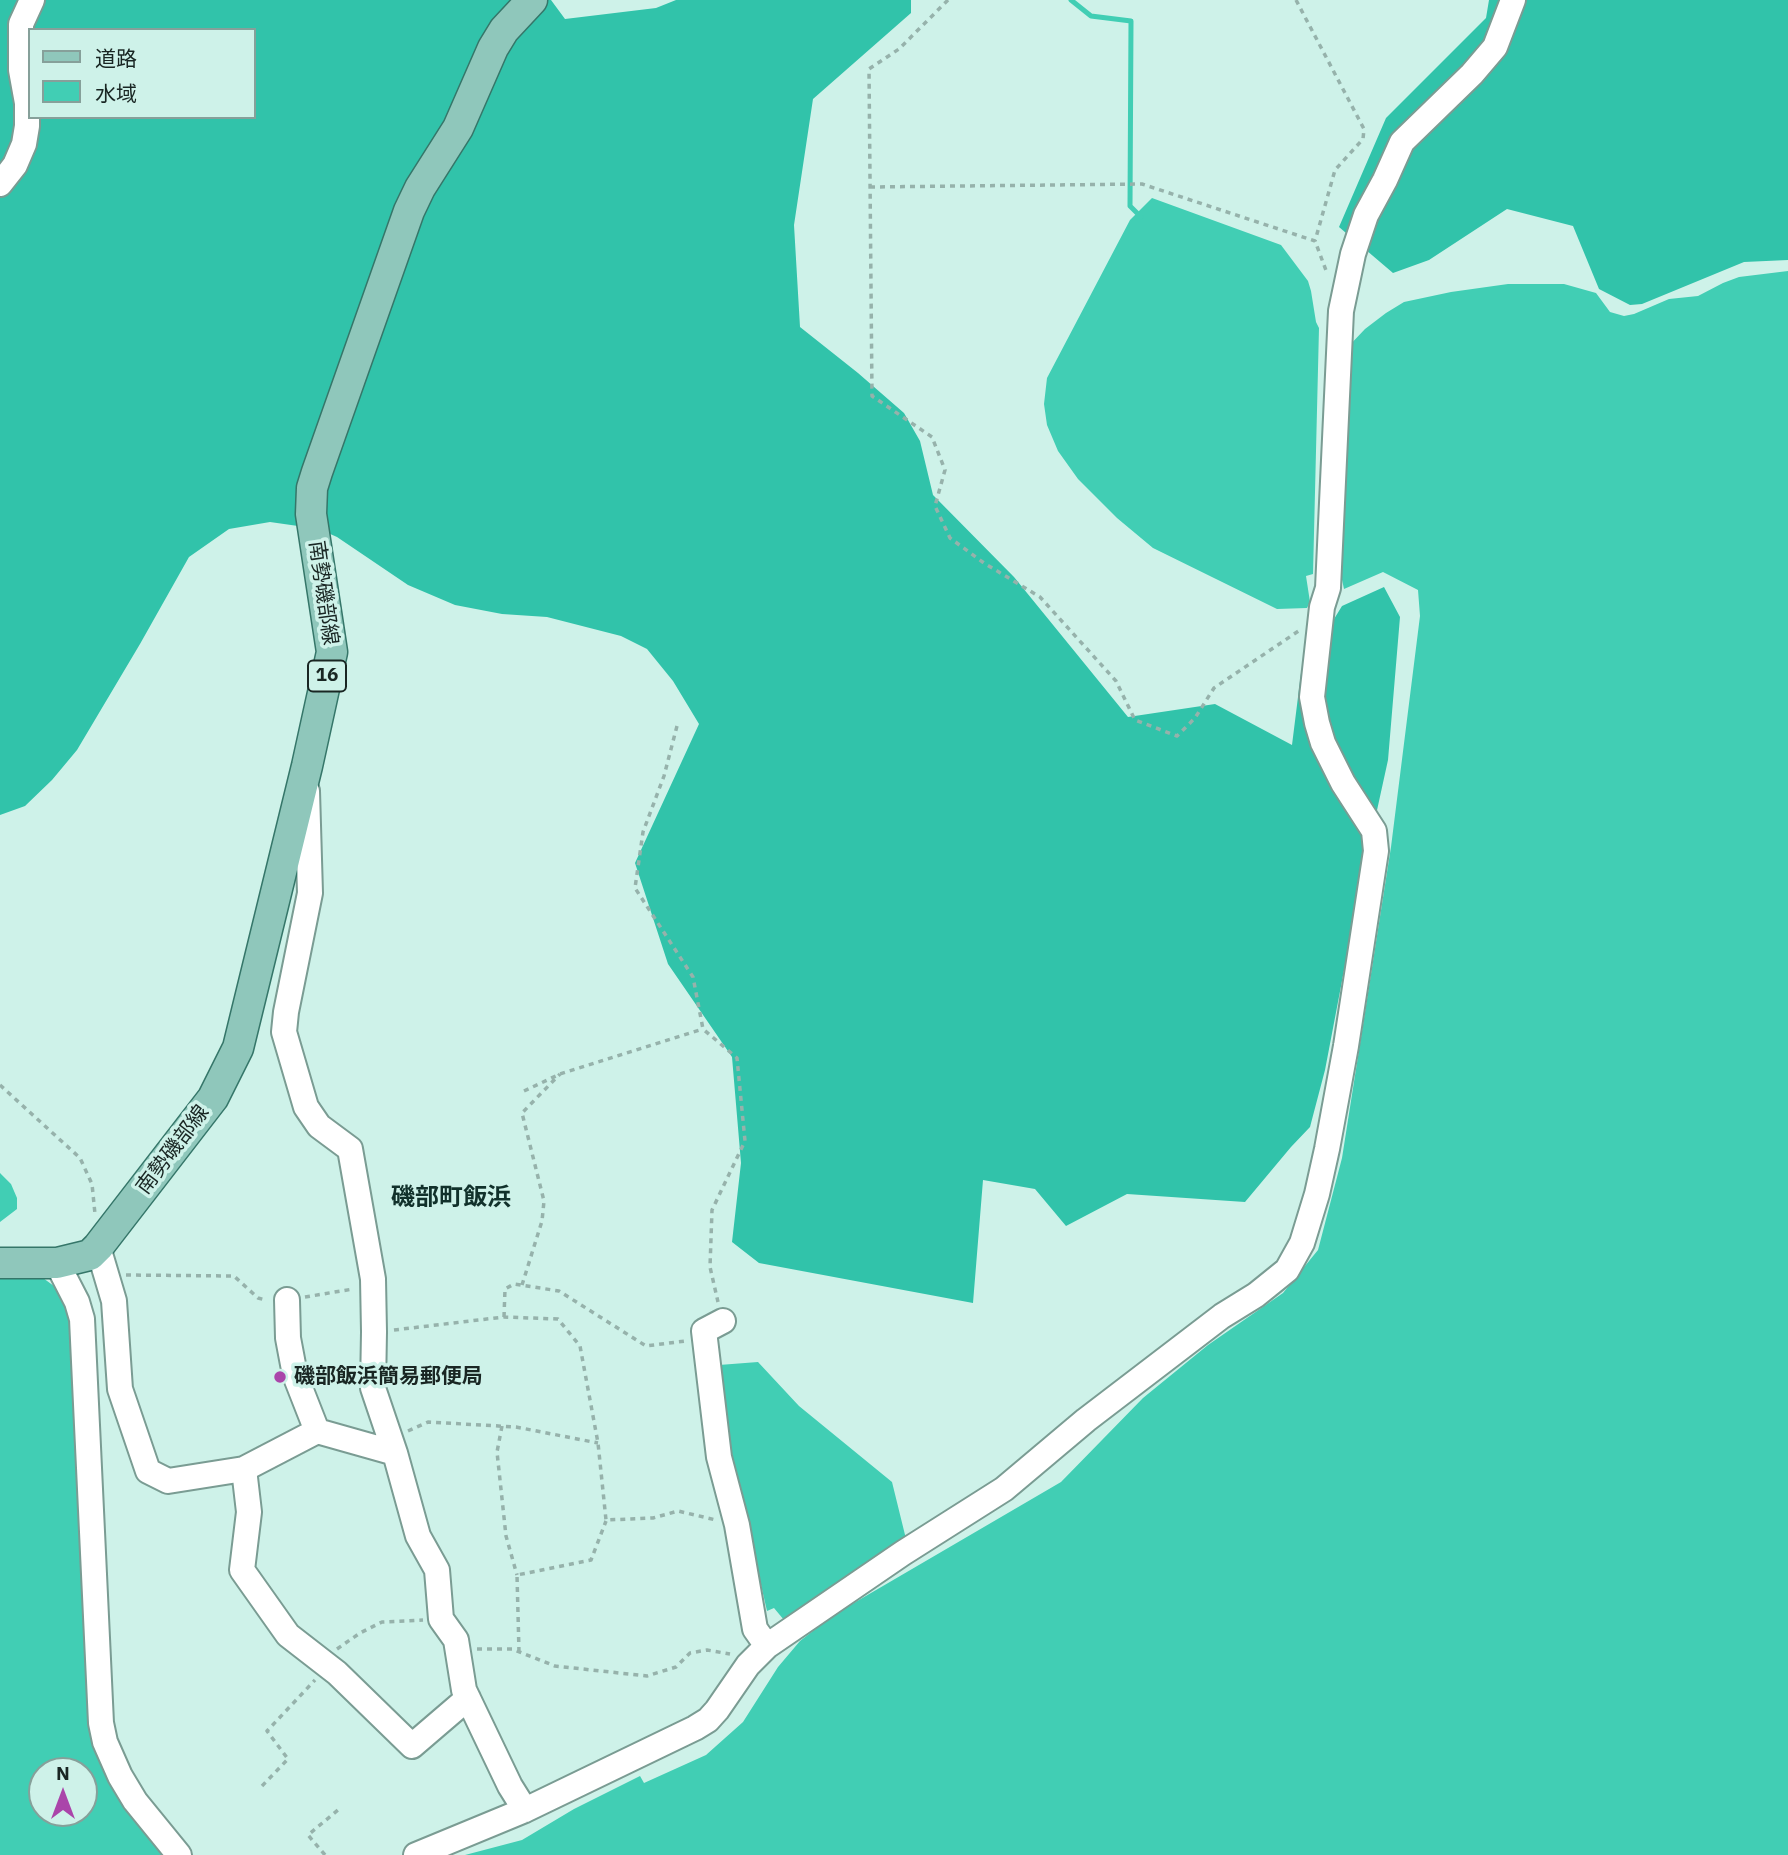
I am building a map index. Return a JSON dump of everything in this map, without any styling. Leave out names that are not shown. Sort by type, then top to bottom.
[{"type":"main road","name":"南勢磯部線","points":[[0,1263],[57,1264],[90,1255],[102,1261],[213,1098],[238,1048],[332,652],[312,514],[312,488],[409,211],[420,188],[458,128],[493,48],[504,30],[532,0]]},
{"type":"street","points":[[0,184],[15,165],[24,144],[27,103],[21,70],[20,24],[32,0]]},
{"type":"street","points":[[761,1638],[817,1611],[1004,1489],[1086,1420],[1287,1270],[1303,1243],[1332,1123],[1377,851],[1374,831],[1343,783],[1323,743],[1312,697],[1322,607],[1328,588],[1341,311],[1353,254],[1366,215],[1402,142],[1472,74],[1495,47],[1513,0]]},
{"type":"street","points":[[307,766],[310,893],[284,1032],[306,1107],[319,1126],[350,1149],[373,1287],[373,1388],[393,1446],[418,1536],[438,1570],[441,1619],[456,1640],[464,1690],[510,1786],[525,1810]]},
{"type":"street","points":[[102,1261],[114,1301],[120,1389],[148,1471],[168,1481],[244,1469],[317,1432],[393,1446]]},
{"type":"street","points":[[57,1264],[77,1302],[82,1320],[101,1723],[105,1742],[120,1776],[135,1801],[178,1855]]},
{"type":"street","points":[[286,1300],[288,1338],[295,1376],[317,1432]]},
{"type":"street","points":[[416,1855],[525,1810],[695,1728],[717,1710],[748,1665],[761,1638],[737,1525],[719,1457],[714,1326]]},
{"type":"street","points":[[244,1469],[248,1512],[242,1570],[288,1635],[325,1663],[412,1745],[468,1698]]},
{"type":"path","points":[[948,0],[899,48],[869,69],[872,396],[932,437],[945,470],[935,506],[950,538],[984,563],[1040,597],[1116,681],[1135,720],[1177,736],[1195,718],[1214,688],[1297,630],[1320,628]]},
{"type":"path","points":[[1296,0],[1364,129],[1363,139],[1335,170],[1315,241],[1329,282],[1343,300]]},
{"type":"path","points":[[870,187],[1142,184],[1315,241]]},
{"type":"path","points":[[504,1317],[505,1289],[514,1284],[559,1291],[646,1346],[689,1340],[714,1326],[709,1267],[712,1210],[745,1141],[737,1058],[703,1029],[693,977],[635,888],[643,832],[664,776],[677,726]]},
{"type":"path","points":[[524,1091],[560,1074],[703,1029]]},
{"type":"path","points":[[522,1285],[542,1221],[544,1201],[522,1113],[560,1074]]},
{"type":"path","points":[[0,1085],[80,1158],[92,1184],[102,1261],[234,1276],[258,1298],[278,1302],[373,1287]]},
{"type":"path","points":[[374,1332],[504,1317],[558,1319],[580,1346],[598,1443],[606,1520],[591,1560],[517,1575]]},
{"type":"path","points":[[393,1446],[428,1422],[516,1427],[598,1443]]},
{"type":"path","points":[[502,1426],[497,1452],[506,1536],[517,1575],[519,1652]]},
{"type":"path","points":[[606,1520],[653,1518],[678,1511],[737,1525]]},
{"type":"path","points":[[262,1786],[288,1759],[267,1731],[325,1663],[360,1633],[382,1622],[441,1619]]},
{"type":"path","points":[[458,1650],[512,1649],[555,1666],[647,1676],[676,1667],[690,1653],[707,1650],[729,1655],[761,1638]]},
{"type":"path","points":[[325,1855],[308,1835],[338,1810]]},
{"type":"shaded area","points":[[0,0],[551,0],[565,19],[656,8],[676,0],[911,0],[911,13],[813,99],[794,225],[800,327],[904,413],[920,441],[933,495],[1014,577],[1128,717],[1215,704],[1292,745],[1301,673],[1342,606],[1384,587],[1400,617],[1388,760],[1358,897],[1325,1070],[1310,1127],[1245,1202],[1127,1194],[1066,1226],[1035,1189],[983,1180],[973,1303],[759,1263],[732,1242],[741,1163],[732,1057],[668,964],[635,863],[699,724],[673,681],[647,649],[621,636],[547,617],[502,614],[455,605],[408,585],[337,537],[319,529],[270,522],[229,529],[189,557],[77,750],[25,806],[0,815]]},
{"type":"shaded area","points":[[1489,0],[1788,0],[1788,260],[1744,262],[1642,304],[1630,305],[1599,289],[1573,226],[1507,209],[1429,260],[1393,273],[1339,227],[1386,118],[1486,18]]},
{"type":"water","points":[[1152,198],[1281,245],[1308,281],[1319,328],[1313,574],[1306,576],[1310,602],[1307,608],[1277,609],[1153,548],[1117,518],[1078,479],[1058,451],[1047,425],[1044,404],[1047,378],[1130,220]]},
{"type":"water","points":[[1788,271],[1788,1855],[465,1855],[522,1840],[574,1809],[640,1776],[644,1783],[706,1755],[743,1722],[778,1667],[800,1641],[835,1614],[1061,1482],[1143,1398],[1208,1345],[1283,1293],[1318,1250],[1342,1158],[1391,847],[1420,616],[1418,590],[1383,572],[1344,589],[1341,575],[1346,349],[1365,329],[1404,302],[1451,292],[1508,284],[1564,284],[1596,293],[1610,312],[1624,316],[1669,299],[1698,296],[1739,277]]},
{"type":"water","points":[[0,1173],[11,1184],[17,1198],[17,1209],[0,1222]]},
{"type":"water","points":[[0,1273],[22,1273],[43,1278],[58,1289],[70,1307],[88,1701],[95,1749],[117,1794],[163,1855],[0,1855]]},
{"type":"water","points":[[758,1362],[799,1406],[892,1482],[907,1543],[784,1620],[774,1608],[767,1611],[734,1467],[719,1365]]},
{"type":"waterway","points":[[1071,0],[1091,16],[1131,21],[1130,206],[1141,217]]},
{"type":"place","name":"磯部飯浜簡易郵便局","points":[[280,1377]]},
{"type":"district","name":"磯部町飯浜","points":[[451,1198]]}]
